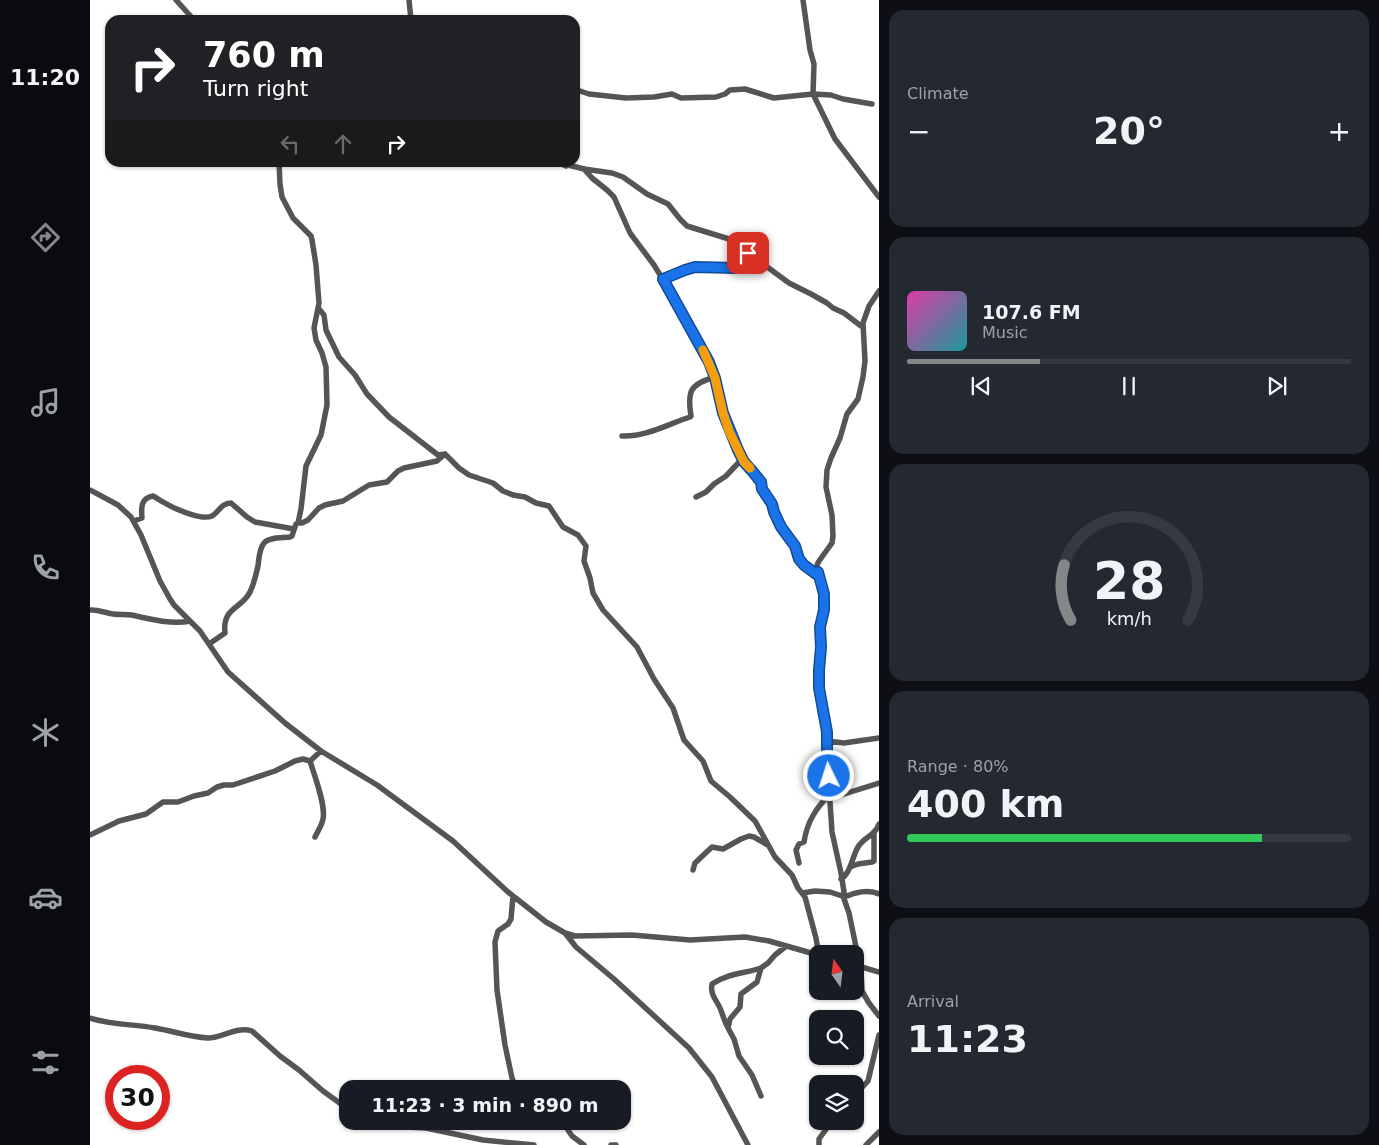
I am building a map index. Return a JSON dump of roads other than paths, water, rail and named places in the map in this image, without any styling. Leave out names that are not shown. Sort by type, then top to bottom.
[{"type":"street","points":[[176,0],[190,15]]},
{"type":"street","points":[[409,0],[410,15]]},
{"type":"street","points":[[803,0],[810,50],[814,64],[813,94],[835,140],[879,197]]},
{"type":"street","points":[[580,91],[589,94],[638,98],[672,94],[681,98],[716,96],[725,94],[730,90],[745,89],[774,98],[813,94],[831,95],[872,104]]},
{"type":"street","points":[[209,644],[225,633],[224,625],[230,612],[250,592],[263,544],[267,540],[292,536],[298,523],[301,509],[306,466],[320,435],[326,405],[326,367],[316,340],[314,328],[319,309],[312,240],[293,218],[282,197],[279,167]]},
{"type":"street","points":[[574,167],[617,174],[650,196],[668,204],[687,226],[708,234],[725,237],[796,288],[811,294],[844,313],[858,325],[861,326],[863,322]]},
{"type":"street","points":[[584,170],[614,197],[630,233],[663,279],[700,345],[715,378],[723,413],[742,459],[761,482],[762,489],[772,504],[779,522],[795,546],[799,559],[816,574],[818,572]]},
{"type":"street","points":[[663,279],[695,267],[736,268],[748,253]]},
{"type":"street","points":[[854,945],[832,832],[827,741],[819,682],[820,627],[824,610],[824,594],[818,572],[819,561],[832,543],[833,536],[832,515],[826,487],[827,470],[847,414],[858,399],[865,361],[863,322],[869,306],[879,291]]},
{"type":"street","points":[[319,309],[324,316],[326,330],[339,357],[356,375],[367,394],[389,417],[411,435],[438,455],[445,454]]},
{"type":"street","points":[[622,436],[635,436],[668,426],[691,416],[690,394],[700,382],[715,378]]},
{"type":"street","points":[[298,523],[308,520],[319,508],[325,505],[343,500],[369,485],[387,482],[404,468],[437,461],[445,454]]},
{"type":"street","points":[[445,454],[459,468],[493,483],[503,491],[549,506],[564,527],[581,538],[586,546],[584,561],[594,595],[603,610],[637,647],[673,708],[684,740],[703,761],[711,781],[755,822],[775,857],[792,875],[796,885],[807,901],[817,945]]},
{"type":"street","points":[[696,497],[706,492],[726,476],[742,459]]},
{"type":"street","points":[[90,490],[118,505],[134,521],[166,592],[174,604],[200,631],[228,672],[285,723],[321,751],[377,786],[453,841],[546,922],[575,936],[632,935],[682,940],[745,937],[809,953]]},
{"type":"street","points":[[134,521],[142,518],[142,504],[144,500],[153,496],[178,509],[201,517],[213,515],[225,503],[231,503],[255,522],[294,529]]},
{"type":"street","points":[[90,610],[94,609],[115,615],[132,615],[153,620],[190,621]]},
{"type":"street","points":[[827,741],[844,743],[879,738]]},
{"type":"street","points":[[310,761],[321,751]]},
{"type":"street","points":[[90,835],[119,821],[146,814],[163,802],[178,802],[208,793],[217,786],[233,785],[275,771],[295,761],[303,759],[310,761]]},
{"type":"street","points":[[310,761],[324,811],[323,819],[315,837]]},
{"type":"street","points":[[799,863],[796,850],[799,844],[804,842],[810,820],[823,800],[830,794],[844,794],[879,783]]},
{"type":"street","points":[[842,879],[850,868],[859,845],[877,830],[879,824]]},
{"type":"street","points":[[850,868],[854,864],[874,861],[874,832]]},
{"type":"street","points":[[693,870],[696,864],[712,847],[723,848],[745,836],[754,837],[769,846]]},
{"type":"street","points":[[802,894],[815,891],[830,892],[842,896],[844,894],[849,897],[856,893],[870,892],[879,894]]},
{"type":"street","points":[[513,1080],[505,1045],[497,990],[495,942],[498,931],[508,924],[511,919],[514,896]]},
{"type":"street","points":[[566,933],[576,947],[689,1048],[715,1081],[748,1145]]},
{"type":"street","points":[[761,1096],[749,1069],[739,1056],[735,1042],[724,1022],[719,1005],[714,1000],[711,987],[712,984],[731,974],[761,968],[785,946]]},
{"type":"street","points":[[864,967],[879,972]]},
{"type":"street","points":[[728,1028],[730,1019],[740,1007],[742,994],[757,982],[761,968]]},
{"type":"street","points":[[864,994],[879,1016]]},
{"type":"street","points":[[90,1018],[124,1025],[153,1027],[201,1038],[218,1037],[238,1030],[246,1029],[252,1031],[339,1103]]},
{"type":"street","points":[[864,1085],[868,1080],[879,1036]]},
{"type":"street","points":[[436,1130],[483,1140],[534,1145]]},
{"type":"street","points":[[568,1130],[572,1136],[584,1145]]},
{"type":"street","points":[[819,1145],[819,1139],[826,1130]]},
{"type":"street","points":[[866,1145],[879,1132]]},
{"type":"street","points":[[611,1145],[616,1145]]}]
